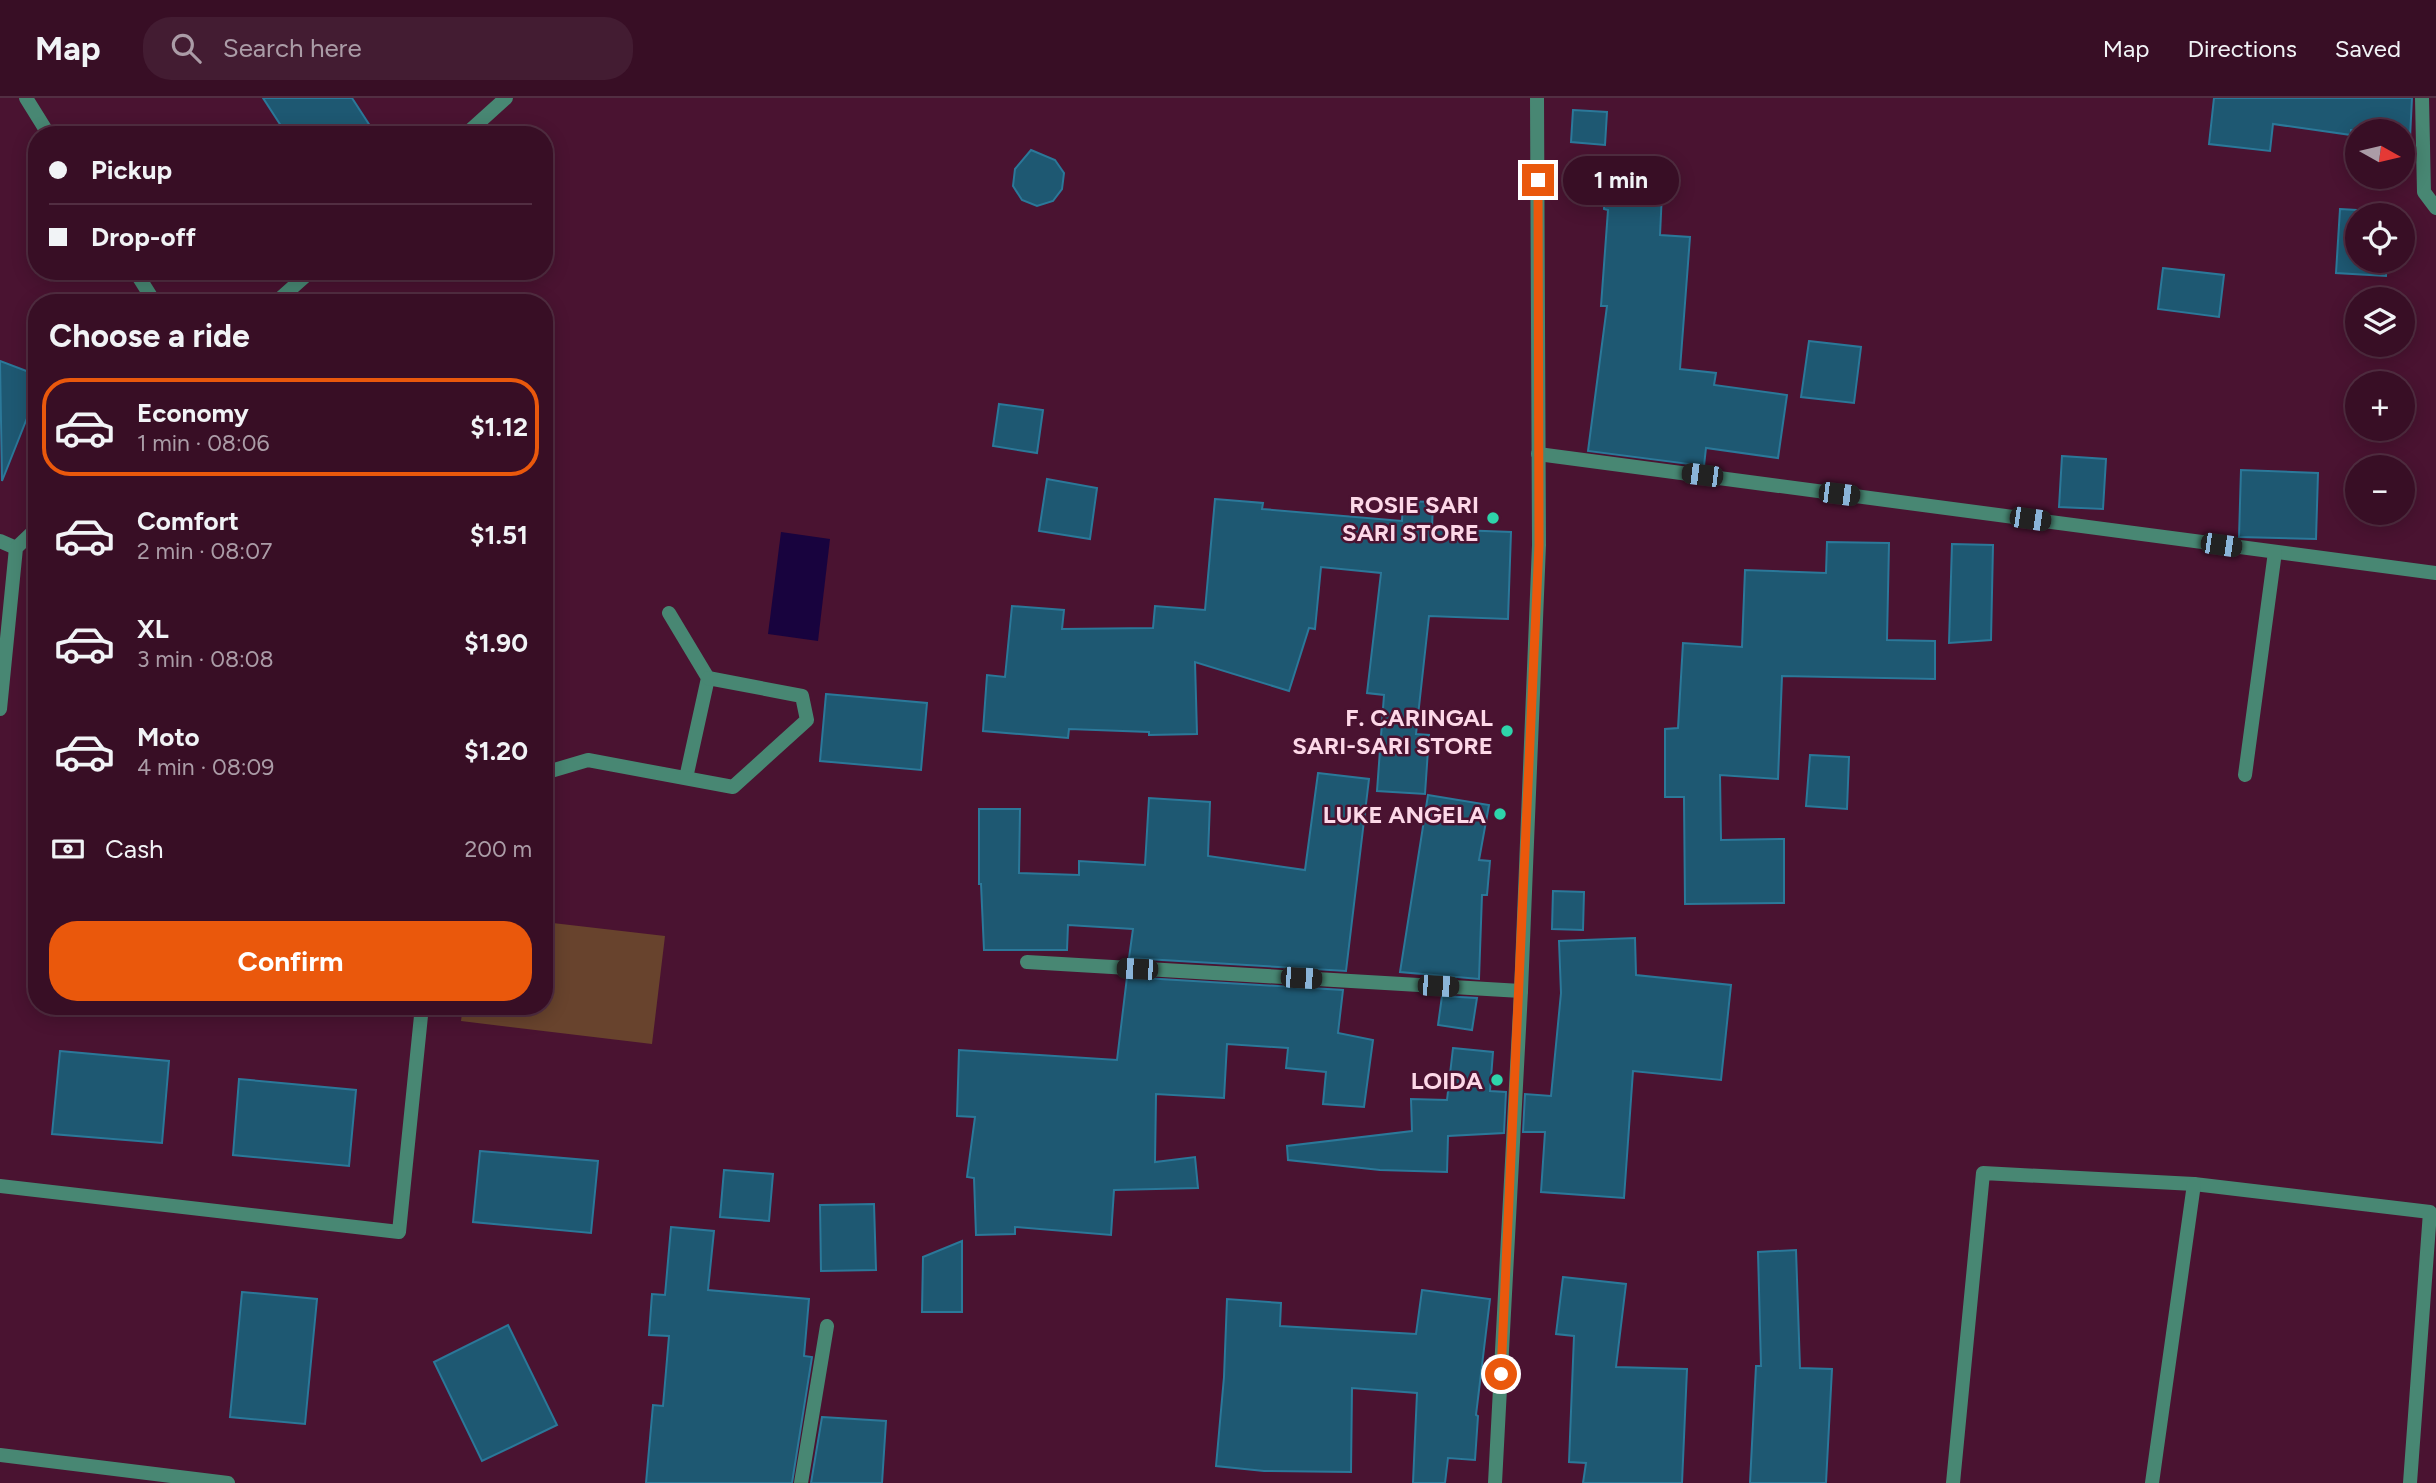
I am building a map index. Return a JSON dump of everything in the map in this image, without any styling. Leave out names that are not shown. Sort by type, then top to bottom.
[{"type":"street","points":[[26,98],[43,126]]},
{"type":"street","points":[[475,126],[506,98]]},
{"type":"street","points":[[1495,1483],[1521,991],[1539,545],[1537,98]]},
{"type":"street","points":[[2423,98],[2424,192],[2436,208]]},
{"type":"street","points":[[285,294],[301,280]]},
{"type":"street","points":[[1538,453],[2436,573]]},
{"type":"street","points":[[0,709],[16,548],[28,537]]},
{"type":"street","points":[[0,541],[16,548]]},
{"type":"street","points":[[2245,775],[2276,552]]},
{"type":"street","points":[[669,613],[708,678],[686,778]]},
{"type":"street","points":[[553,770],[588,760],[733,787],[807,720],[802,696],[708,678]]},
{"type":"street","points":[[1027,962],[1521,991]]},
{"type":"street","points":[[0,1186],[399,1232],[421,1015]]},
{"type":"street","points":[[1954,1483],[1983,1173],[2194,1184],[2430,1212],[2410,1483]]},
{"type":"street","points":[[2152,1483],[2194,1184]]},
{"type":"street","points":[[801,1483],[827,1326]]},
{"type":"street","points":[[0,1455],[228,1483]]},
{"type":"shaded area","points":[[781,532],[830,539],[818,641],[768,634]]},
{"type":"shaded area","points":[[553,923],[665,936],[652,1044],[461,1021],[462,1015],[553,1015]]},
{"type":"building","points":[[263,98],[352,98],[370,126],[281,126]]},
{"type":"building","points":[[2214,98],[2412,98],[2411,119],[2345,119],[2345,134],[2273,124],[2270,151],[2209,144]]},
{"type":"building","points":[[1573,110],[1607,112],[1605,145],[1571,142]]},
{"type":"building","points":[[1031,150],[1055,160],[1064,173],[1062,189],[1053,201],[1037,206],[1022,200],[1013,186],[1015,169]]},
{"type":"building","points":[[1606,168],[1663,171],[1660,235],[1690,237],[1680,369],[1716,373],[1714,385],[1787,395],[1778,458],[1706,448],[1704,466],[1588,451],[1607,306],[1601,306],[1608,210],[1604,209]]},
{"type":"building","points":[[2340,209],[2345,209],[2345,273],[2386,273],[2386,276],[2336,273]]},
{"type":"building","points":[[2163,268],[2224,275],[2219,317],[2158,309]]},
{"type":"building","points":[[1809,341],[1861,347],[1854,403],[1801,397]]},
{"type":"building","points":[[0,361],[28,372],[28,416],[2,481]]},
{"type":"building","points":[[999,404],[1043,410],[1037,453],[993,446]]},
{"type":"building","points":[[2062,456],[2106,459],[2103,509],[2059,507]]},
{"type":"building","points":[[2241,470],[2318,473],[2316,539],[2239,537]]},
{"type":"building","points":[[1047,479],[1097,488],[1090,539],[1039,531]]},
{"type":"building","points":[[1215,499],[1263,503],[1262,509],[1402,521],[1403,501],[1433,502],[1432,529],[1511,532],[1508,619],[1429,616],[1416,734],[1429,735],[1425,794],[1377,791],[1384,695],[1367,693],[1381,573],[1321,567],[1315,629],[1309,628],[1289,691],[1195,662],[1197,734],[1149,735],[1149,732],[1069,729],[1068,738],[983,731],[987,675],[1005,677],[1012,606],[1064,610],[1062,629],[1153,628],[1155,606],[1205,610]]},
{"type":"building","points":[[1827,542],[1889,543],[1887,640],[1935,641],[1935,679],[1782,676],[1778,779],[1720,775],[1721,840],[1784,839],[1784,903],[1685,904],[1684,797],[1665,797],[1665,729],[1678,728],[1683,643],[1742,647],[1745,570],[1826,573]]},
{"type":"building","points":[[1952,544],[1993,545],[1991,640],[1949,643]]},
{"type":"building","points":[[826,694],[927,703],[921,770],[820,761]]},
{"type":"building","points":[[1810,755],[1849,757],[1847,809],[1806,806]]},
{"type":"building","points":[[1318,773],[1369,779],[1346,971],[1129,958],[1133,929],[1068,925],[1067,950],[984,950],[979,884],[979,809],[1020,809],[1019,873],[1079,875],[1079,861],[1145,865],[1149,798],[1210,802],[1208,856],[1305,870]]},
{"type":"building","points":[[1428,795],[1489,805],[1479,860],[1490,861],[1487,895],[1482,895],[1479,979],[1400,972]]},
{"type":"building","points":[[1553,891],[1584,892],[1583,930],[1552,929]]},
{"type":"building","points":[[1635,938],[1636,975],[1731,985],[1721,1080],[1633,1071],[1624,1198],[1541,1192],[1545,1132],[1523,1132],[1525,1094],[1551,1096],[1561,993],[1559,941]]},
{"type":"building","points":[[1127,977],[1343,990],[1338,1033],[1373,1040],[1364,1107],[1323,1104],[1326,1072],[1286,1068],[1288,1048],[1227,1044],[1224,1098],[1156,1094],[1155,1162],[1195,1157],[1198,1188],[1114,1190],[1111,1235],[1015,1227],[1015,1234],[976,1235],[974,1178],[967,1177],[975,1117],[957,1116],[959,1050],[1117,1060]]},
{"type":"building","points":[[1442,996],[1477,998],[1472,1030],[1438,1025]]},
{"type":"building","points":[[1453,1048],[1493,1052],[1490,1091],[1506,1092],[1504,1133],[1448,1136],[1447,1172],[1380,1170],[1288,1160],[1287,1146],[1412,1131],[1411,1099],[1447,1100]]},
{"type":"building","points":[[60,1051],[169,1061],[162,1143],[52,1134]]},
{"type":"building","points":[[239,1079],[356,1090],[349,1166],[233,1155]]},
{"type":"building","points":[[480,1151],[598,1161],[591,1233],[473,1222]]},
{"type":"building","points":[[724,1170],[773,1174],[769,1221],[720,1217]]},
{"type":"building","points":[[874,1204],[876,1270],[821,1271],[820,1205]]},
{"type":"building","points":[[671,1227],[714,1231],[708,1290],[809,1299],[804,1356],[812,1357],[792,1483],[646,1483],[653,1405],[663,1406],[669,1336],[649,1335],[652,1294],[665,1295]]},
{"type":"building","points":[[962,1241],[962,1312],[922,1312],[923,1257]]},
{"type":"building","points":[[1796,1250],[1800,1368],[1832,1369],[1826,1483],[1750,1483],[1756,1366],[1761,1366],[1758,1252]]},
{"type":"building","points":[[1563,1277],[1626,1284],[1616,1367],[1687,1369],[1682,1483],[1583,1483],[1586,1463],[1569,1462],[1574,1336],[1556,1334]]},
{"type":"building","points":[[1422,1290],[1490,1299],[1476,1415],[1475,1460],[1448,1458],[1445,1483],[1413,1483],[1417,1393],[1352,1388],[1351,1472],[1264,1471],[1216,1466],[1224,1377],[1227,1299],[1281,1303],[1280,1326],[1416,1334]]},
{"type":"building","points":[[242,1292],[317,1299],[305,1424],[230,1417]]},
{"type":"building","points":[[508,1325],[557,1425],[482,1461],[434,1362]]},
{"type":"building","points":[[822,1417],[886,1421],[882,1483],[811,1483]]},
{"type":"place","name":"ROSIE SARI SARI STORE","points":[[1493,518]]},
{"type":"place","name":"F. CARINGAL SARI-SARI STORE","points":[[1507,731]]},
{"type":"place","name":"LUKE ANGELA","points":[[1500,814]]},
{"type":"place","name":"LOIDA","points":[[1497,1080]]},
{"type":"route","points":[[1501,1374],[1521,991],[1539,545],[1538,180]]}]
